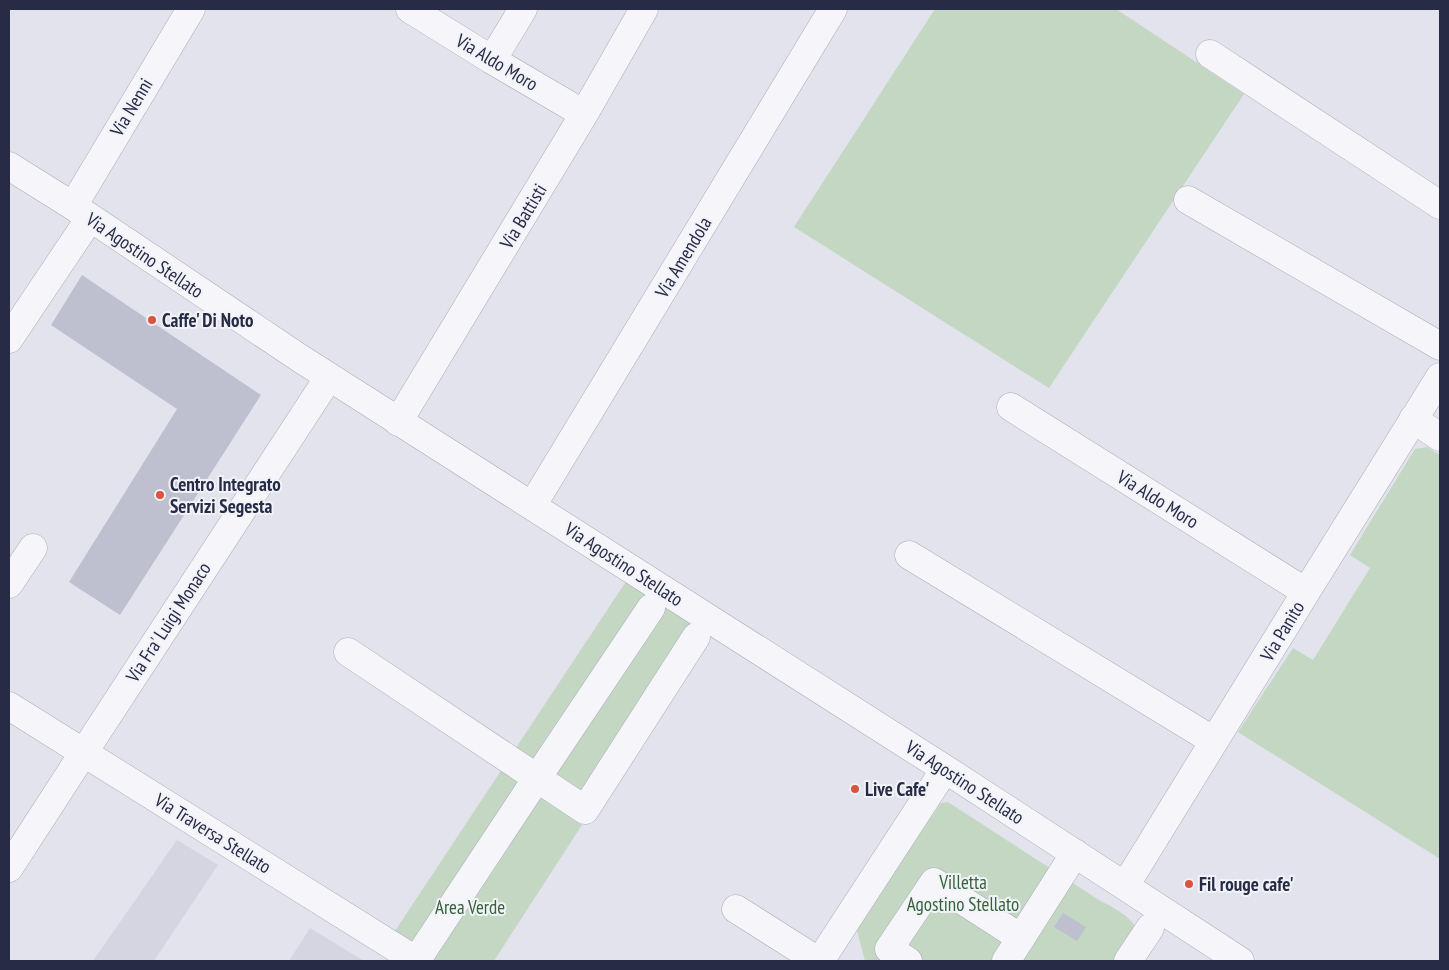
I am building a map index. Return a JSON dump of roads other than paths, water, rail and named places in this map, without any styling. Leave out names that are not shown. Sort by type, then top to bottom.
[{"type":"street","name":"Via Nenni","points":[[81,212],[190,9]]},
{"type":"street","name":"Via Aldo Moro","points":[[410,9],[584,114]]},
{"type":"street","points":[[492,60],[523,9]]},
{"type":"street","name":"Via Battisti","points":[[398,422],[584,114],[644,9]]},
{"type":"street","name":"Via Amendola","points":[[532,506],[833,9]]},
{"type":"street","points":[[1210,54],[1440,205]]},
{"type":"street","name":"Via Agostino Stellato","points":[[9,166],[398,422],[945,769],[1240,961]]},
{"type":"street","points":[[1188,200],[1440,346]]},
{"type":"street","points":[[9,339],[81,212]]},
{"type":"street","name":"Via Fra' Luigi Monaco","points":[[9,868],[329,377]]},
{"type":"street","name":"Via Panito","points":[[1125,886],[1440,377]]},
{"type":"street","name":"Via Aldo Moro","points":[[1011,407],[1306,592]]},
{"type":"street","points":[[1413,419],[1440,437]]},
{"type":"street","points":[[9,584],[33,548]]},
{"type":"street","points":[[909,555],[1214,741]]},
{"type":"street","points":[[416,961],[536,778],[651,608]]},
{"type":"street","points":[[348,652],[585,810],[696,637]]},
{"type":"street","name":"Via Traversa Stellato","points":[[9,706],[416,961]]},
{"type":"street","points":[[736,909],[819,961],[945,769]]},
{"type":"street","points":[[1006,961],[1075,853]]},
{"type":"street","points":[[908,961],[889,949],[934,882],[1021,938]]},
{"type":"street","points":[[1128,961],[1150,928]]},
{"type":"place","name":"Caffe' Di Noto","points":[[152,320]]},
{"type":"place","name":"Centro Integrato Servizi Segesta","points":[[160,495]]},
{"type":"place","name":"Live Cafe'","points":[[855,789]]},
{"type":"place","name":"Fil rouge cafe'","points":[[1189,884]]},
{"type":"park label","name":"Villetta Agostino Stellato","points":[[963,893]]},
{"type":"park label","name":"Area Verde","points":[[470,907]]}]
